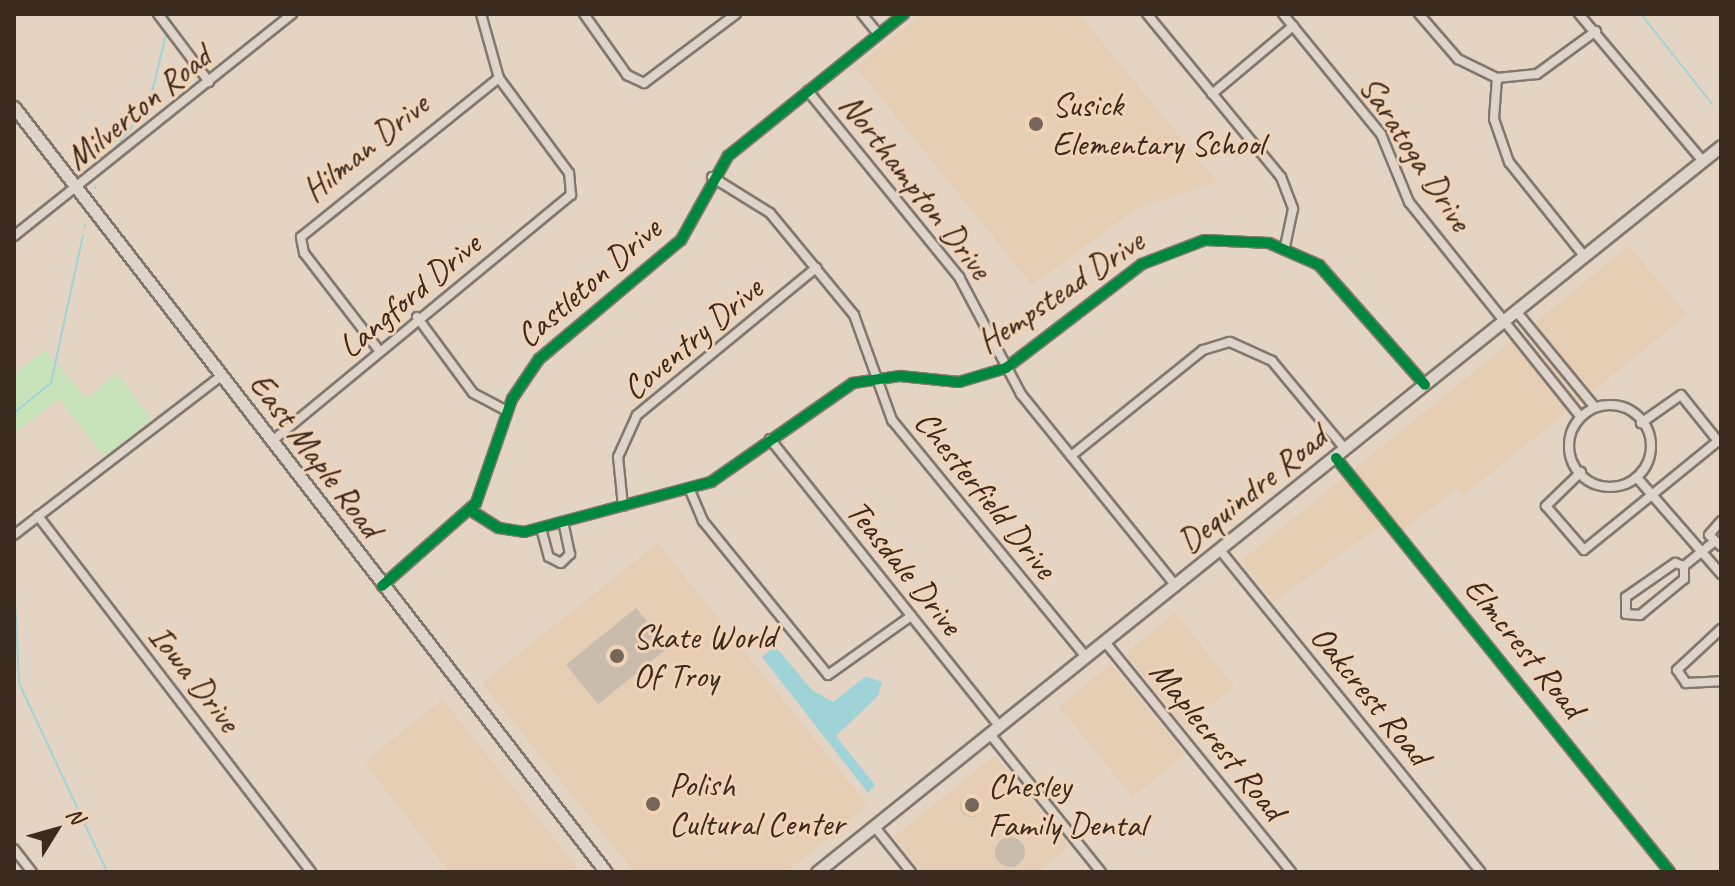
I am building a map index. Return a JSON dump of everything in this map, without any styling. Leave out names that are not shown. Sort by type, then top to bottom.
[{"type":"main road","name":"East Maple Road","points":[[14,107],[606,872]]},
{"type":"main road","name":"Dequindre Road","points":[[817,872],[1721,146]]},
{"type":"street","points":[[158,14],[209,82]]},
{"type":"street","name":"Milverton Road","points":[[14,236],[77,191],[292,14]]},
{"type":"street","points":[[481,14],[499,78]]},
{"type":"street","points":[[584,14],[640,83],[656,79],[736,14]]},
{"type":"street","points":[[862,14],[878,34]]},
{"type":"street","name":"Castleton Drive","points":[[382,586],[470,510],[491,475],[507,411],[547,350],[681,240],[712,177],[808,91],[904,14]]},
{"type":"street","points":[[1147,14],[1285,184],[1293,218],[1285,248]]},
{"type":"street","name":"Saratoga Drive","points":[[1283,14],[1381,134],[1409,202],[1504,320],[1586,410]]},
{"type":"street","points":[[1419,14],[1458,59],[1497,78],[1544,71],[1596,31]]},
{"type":"street","points":[[1579,14],[1703,161]]},
{"type":"street","points":[[1212,94],[1293,26]]},
{"type":"street","name":"Langford Drive","points":[[271,442],[378,349],[565,200],[574,184],[499,78]]},
{"type":"street","name":"Hilman Drive","points":[[378,349],[304,253],[301,237],[499,78]]},
{"type":"street","points":[[1497,78],[1494,119],[1509,162],[1584,256]]},
{"type":"street","name":"Northampton Drive","points":[[808,91],[959,277],[1006,368],[1071,456],[1176,586]]},
{"type":"street","name":"Chesterfield Drive","points":[[712,177],[770,213],[863,328],[892,420],[1086,657]]},
{"type":"street","name":"Hempstead Drive","points":[[470,510],[499,528],[541,528],[724,476],[833,392],[878,377],[959,382],[1006,368],[1168,251],[1217,238],[1285,248],[1346,289],[1425,385]]},
{"type":"street","name":"Coventry Drive","points":[[623,506],[618,457],[637,415],[816,268]]},
{"type":"street","points":[[1516,311],[1586,410]]},
{"type":"street","points":[[417,317],[473,393],[507,411]]},
{"type":"street","name":"Elmcrest Road","points":[[1071,456],[1203,350],[1230,342],[1268,356],[1670,872]]},
{"type":"street","points":[[14,535],[221,376]]},
{"type":"street","points":[[1581,472],[1546,506],[1579,549],[1654,497],[1718,436],[1681,395],[1641,423]]},
{"type":"street","points":[[1618,405],[1641,423],[1652,452],[1639,480],[1611,487],[1581,472],[1567,439],[1586,410],[1618,405]]},
{"type":"street","name":"Teasdale Drive","points":[[770,439],[911,616],[1101,872]]},
{"type":"street","points":[[1639,480],[1698,554],[1721,574]]},
{"type":"street","points":[[689,488],[703,521],[828,675],[911,616]]},
{"type":"street","name":"Iowa Drive","points":[[38,516],[311,872]]},
{"type":"street","points":[[1684,566],[1667,565],[1626,597],[1626,614],[1637,617],[1680,582],[1684,566],[1717,544],[1710,531],[1721,521]]},
{"type":"street","points":[[541,528],[549,557],[561,563],[570,554],[563,522]]},
{"type":"street","name":"Oakcrest Road","points":[[1220,550],[1481,872]]},
{"type":"street","points":[[1721,629],[1677,670],[1686,683],[1721,681]]},
{"type":"street","name":"Maplecrest Road","points":[[1105,642],[1291,872]]},
{"type":"street","points":[[874,826],[911,872]]},
{"type":"street","points":[[14,849],[32,872]]},
{"type":"shaded area","name":"Susick Elementary School","points":[[922,14],[1079,14],[1217,182],[1136,209],[1032,285],[856,67]]},
{"type":"shaded area","points":[[1629,246],[1687,315],[1464,495],[1456,489],[1391,540],[1380,526],[1274,602],[1241,561]]},
{"type":"shaded area","points":[[658,543],[868,806],[786,872],[634,872],[482,683]]},
{"type":"shaded area","points":[[1175,613],[1234,686],[1184,726],[1125,653]]},
{"type":"shaded area","points":[[1111,664],[1185,755],[1133,797],[1059,706]]},
{"type":"shaded area","points":[[443,699],[581,872],[449,872],[364,762]]},
{"type":"shaded area","points":[[995,755],[1069,847],[1037,872],[922,872],[894,837]]},
{"type":"green space","points":[[45,350],[87,398],[118,374],[151,420],[105,458],[59,399],[14,433],[14,374]]},
{"type":"water","points":[[775,646],[812,690],[833,702],[866,676],[882,682],[878,696],[836,736],[875,785],[868,793],[762,657]]},
{"type":"building","name":"Skate World Of Troy","points":[[636,608],[668,648],[598,704],[566,665]]},
{"type":"building","name":"Chesley Family Dental","points":[[971,795],[979,798],[982,806],[979,814],[971,817],[963,814],[960,806],[963,798]]},
{"type":"building","points":[[1010,837],[1021,841],[1025,852],[1021,863],[1010,867],[999,863],[995,852],[999,841]]},
{"type":"waterway","points":[[168,19],[169,14]]},
{"type":"waterway","points":[[1641,14],[1712,104]]},
{"type":"waterway","points":[[111,154],[149,104],[166,34]]},
{"type":"waterway","points":[[14,413],[51,383],[83,235]]},
{"type":"waterway","points":[[14,462],[14,476]]},
{"type":"waterway","points":[[14,579],[19,683],[107,872]]},
{"type":"cycle path","points":[[382,586],[476,503],[512,399],[539,359],[681,240],[728,156],[904,14]]},
{"type":"cycle path","points":[[470,510],[499,528],[524,532],[711,482],[853,383],[900,376],[959,382],[1006,368],[1142,264],[1205,240],[1269,243],[1319,265],[1425,385]]},
{"type":"cycle path","points":[[1336,458],[1670,872]]},
{"type":"place","name":"Susick Elementary School","points":[[1036,124]]},
{"type":"place","name":"Skate World Of Troy","points":[[617,656]]},
{"type":"place","name":"Polish Cultural Center","points":[[653,804]]},
{"type":"place","name":"Chesley Family Dental","points":[[972,805]]}]
